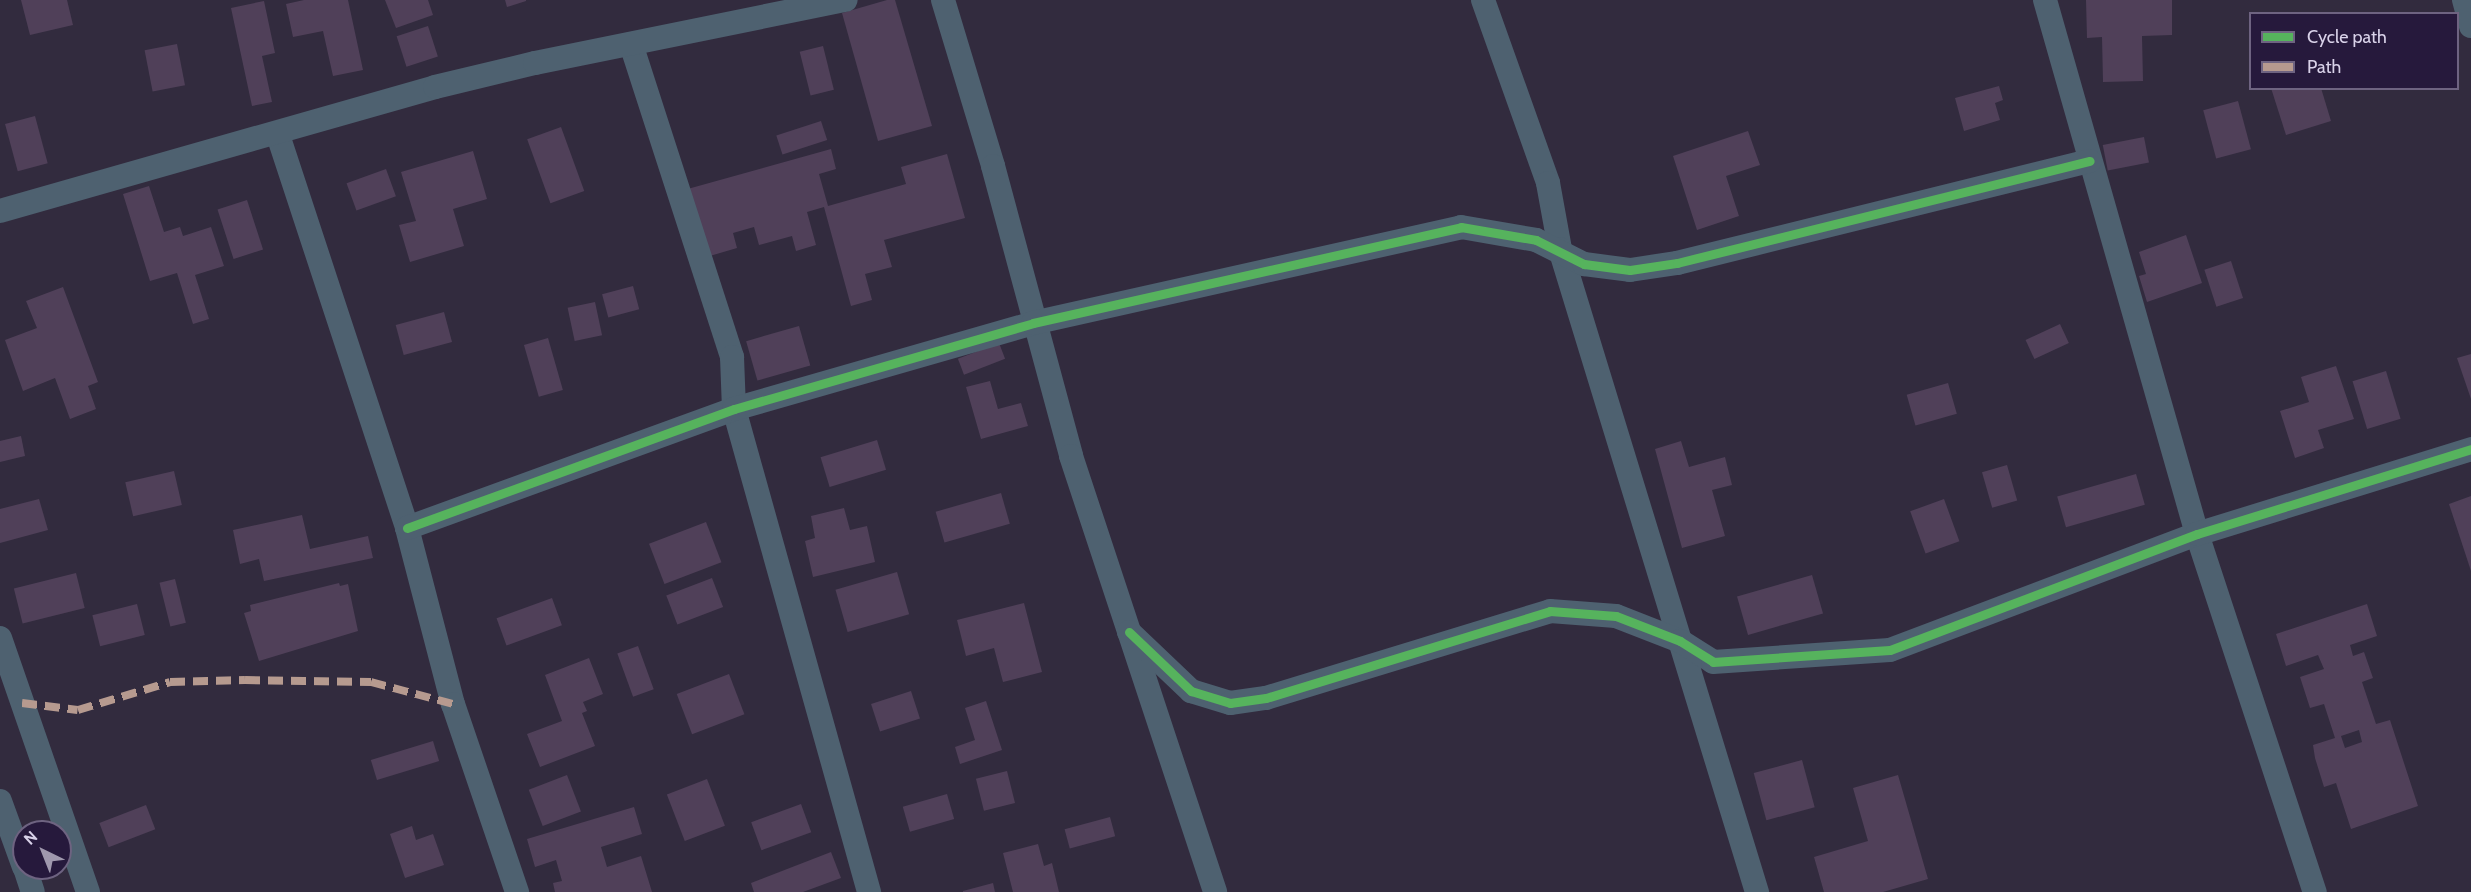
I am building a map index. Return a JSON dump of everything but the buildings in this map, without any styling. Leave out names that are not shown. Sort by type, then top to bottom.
[{"type":"street","points":[[0,211],[278,135],[435,87],[631,44],[784,7],[846,0]]},
{"type":"street","points":[[943,0],[993,166],[1033,323],[1071,456],[1215,892]]},
{"type":"street","points":[[1484,0],[1548,183],[1560,249],[1757,892]]},
{"type":"street","points":[[2045,0],[2197,534],[2315,892]]},
{"type":"street","points":[[2464,0],[2471,26]]},
{"type":"street","points":[[631,44],[732,357],[734,410],[869,892]]},
{"type":"street","points":[[278,135],[407,528],[453,704],[517,892]]},
{"type":"street","points":[[407,528],[734,410],[1033,323],[1461,227],[1536,240],[1560,249],[1584,264],[1630,270],[1677,263],[2090,161]]},
{"type":"street","points":[[1129,632],[1191,691],[1230,703],[1266,698],[1550,612],[1616,616],[1680,641],[1713,662],[1890,650],[2197,534],[2471,449]]},
{"type":"street","points":[[0,638],[88,892]]},
{"type":"street","points":[[0,801],[12,834]]},
{"type":"marked path","points":[[22,703],[78,710],[170,682],[245,680],[371,682],[453,704]]},
{"type":"cycle path","points":[[407,528],[734,409],[1033,323],[1461,227],[1536,240],[1584,264],[1630,270],[1677,263],[2090,161]]},
{"type":"cycle path","points":[[1129,632],[1191,691],[1230,703],[1266,698],[1550,611],[1616,616],[1680,641],[1713,662],[1890,650],[2197,534],[2471,449]]}]
